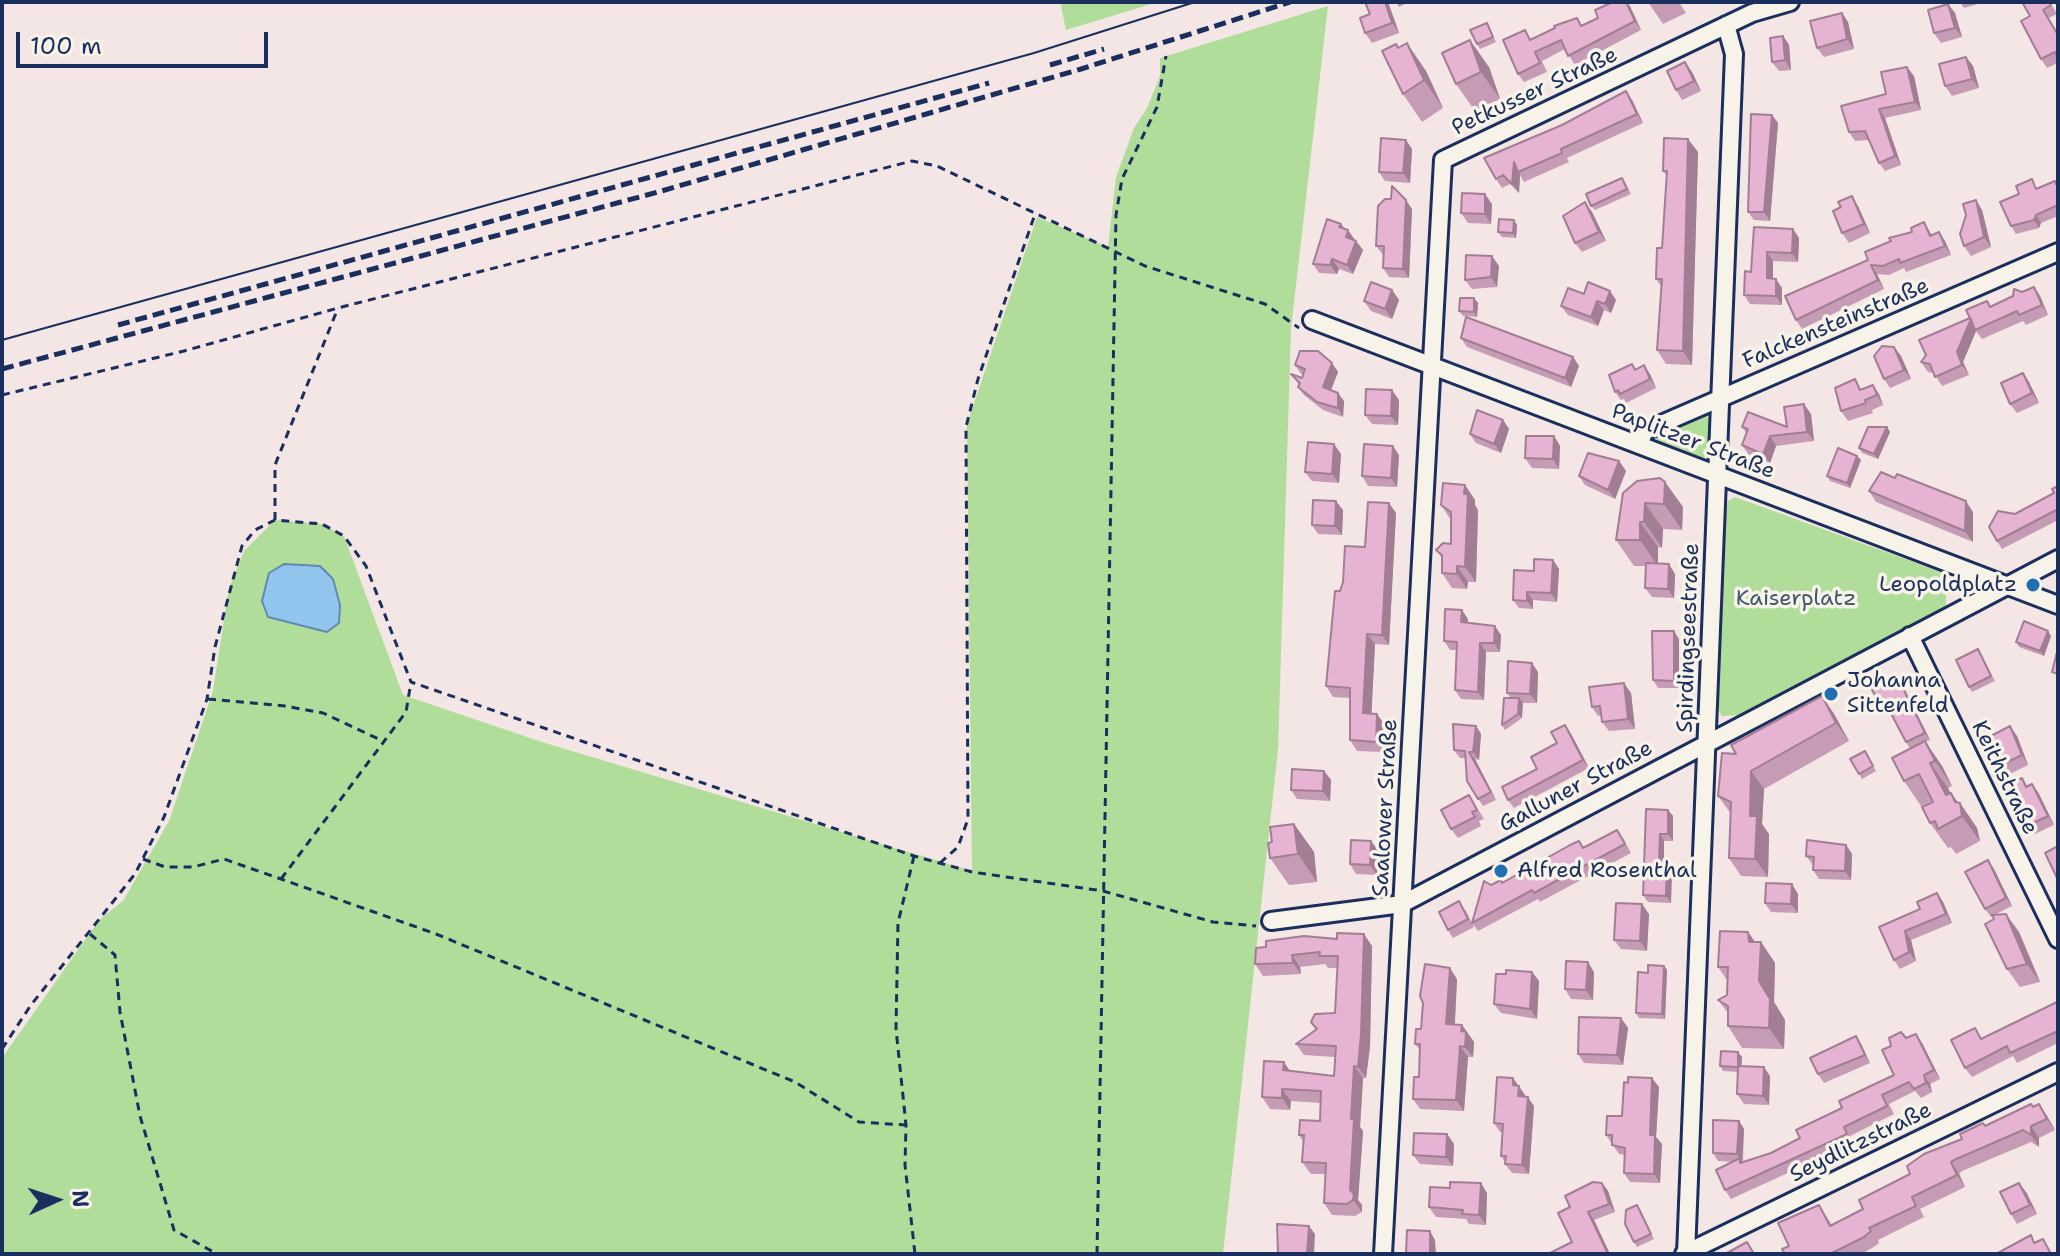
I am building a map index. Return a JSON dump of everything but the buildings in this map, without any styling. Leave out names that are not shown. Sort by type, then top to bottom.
[{"type":"street","name":"Petkusser Straße","points":[[1432,365],[1443,160],[1752,13],[1790,2]]},
{"type":"street","name":"Spirdingseestraße","points":[[1685,1254],[1734,54],[1726,25]]},
{"type":"street","name":"Falckensteinstraße","points":[[1639,444],[1645,431],[2058,252]]},
{"type":"street","name":"Paplitzer Straße","points":[[1312,320],[2058,605]]},
{"type":"street","name":"Saalower Straße","points":[[1383,1254],[1432,365]]},
{"type":"street","name":"Galluner Straße","points":[[1271,921],[1402,904],[2058,559]]},
{"type":"street","name":"Keithstraße","points":[[1910,636],[2058,939]]},
{"type":"street","name":"Seydlitzstraße","points":[[1685,1254],[2058,1072]]},
{"type":"path","points":[[1097,1254],[1116,215],[1122,179],[1157,107],[1166,56]]},
{"type":"path","points":[[2,395],[184,351],[338,308],[912,161],[937,166],[1115,253],[1265,304],[1298,329],[1312,320]]},
{"type":"path","points":[[940,863],[958,847],[968,819],[966,427],[978,379],[1035,214]]},
{"type":"path","points":[[275,520],[275,465],[338,308]]},
{"type":"path","points":[[2,1049],[31,1005],[89,934],[143,859],[164,817],[207,699],[215,647],[242,546],[255,530],[275,520],[322,524],[344,536],[366,566],[411,682],[406,712],[281,879]]},
{"type":"path","points":[[411,682],[914,856],[972,872],[1103,891],[1213,922],[1250,928],[1271,921]]},
{"type":"path","points":[[207,699],[323,713],[385,742]]},
{"type":"path","points":[[914,856],[898,923],[896,1029],[906,1125],[905,1165],[915,1254]]},
{"type":"path","points":[[143,859],[165,867],[193,867],[224,859],[436,934],[795,1082],[859,1122],[906,1125]]},
{"type":"path","points":[[89,934],[115,955],[120,1012],[140,1116],[174,1230],[217,1254]]},
{"type":"green space","points":[[1065,2],[1158,2],[1066,30],[1061,6]]},
{"type":"green space","points":[[1328,6],[1291,329],[1278,750],[1223,1254],[3,1254],[2,1058],[99,920],[123,901],[169,821],[213,691],[229,588],[244,551],[275,520],[322,524],[344,536],[403,695],[542,742],[972,871],[967,424],[1037,217],[1108,247],[1116,177],[1134,128],[1147,108],[1160,76],[1160,58]]},
{"type":"green space","points":[[1703,414],[1709,418],[1708,450],[1704,458],[1656,440],[1655,434]]},
{"type":"green space","name":"Kaiserplatz","points":[[1735,497],[1941,572],[1946,579],[1946,606],[1739,715],[1722,716],[1716,706],[1724,512],[1728,501]]},
{"type":"water","points":[[284,564],[320,566],[333,579],[340,605],[339,623],[327,632],[268,617],[262,601],[269,573]]},
{"type":"tram line","points":[[2,340],[1034,53],[1195,2]]},
{"type":"railway","points":[[2,369],[658,192],[1081,69],[1290,2]]},
{"type":"railway","points":[[1050,65],[1104,49]]},
{"type":"railway","points":[[118,325],[989,83]]},
{"type":"place","name":"Leopoldplatz","points":[[2033,585]]},
{"type":"place","name":"Johanna Sittenfeld","points":[[1831,694]]},
{"type":"place","name":"Alfred Rosenthal","points":[[1501,871]]}]
